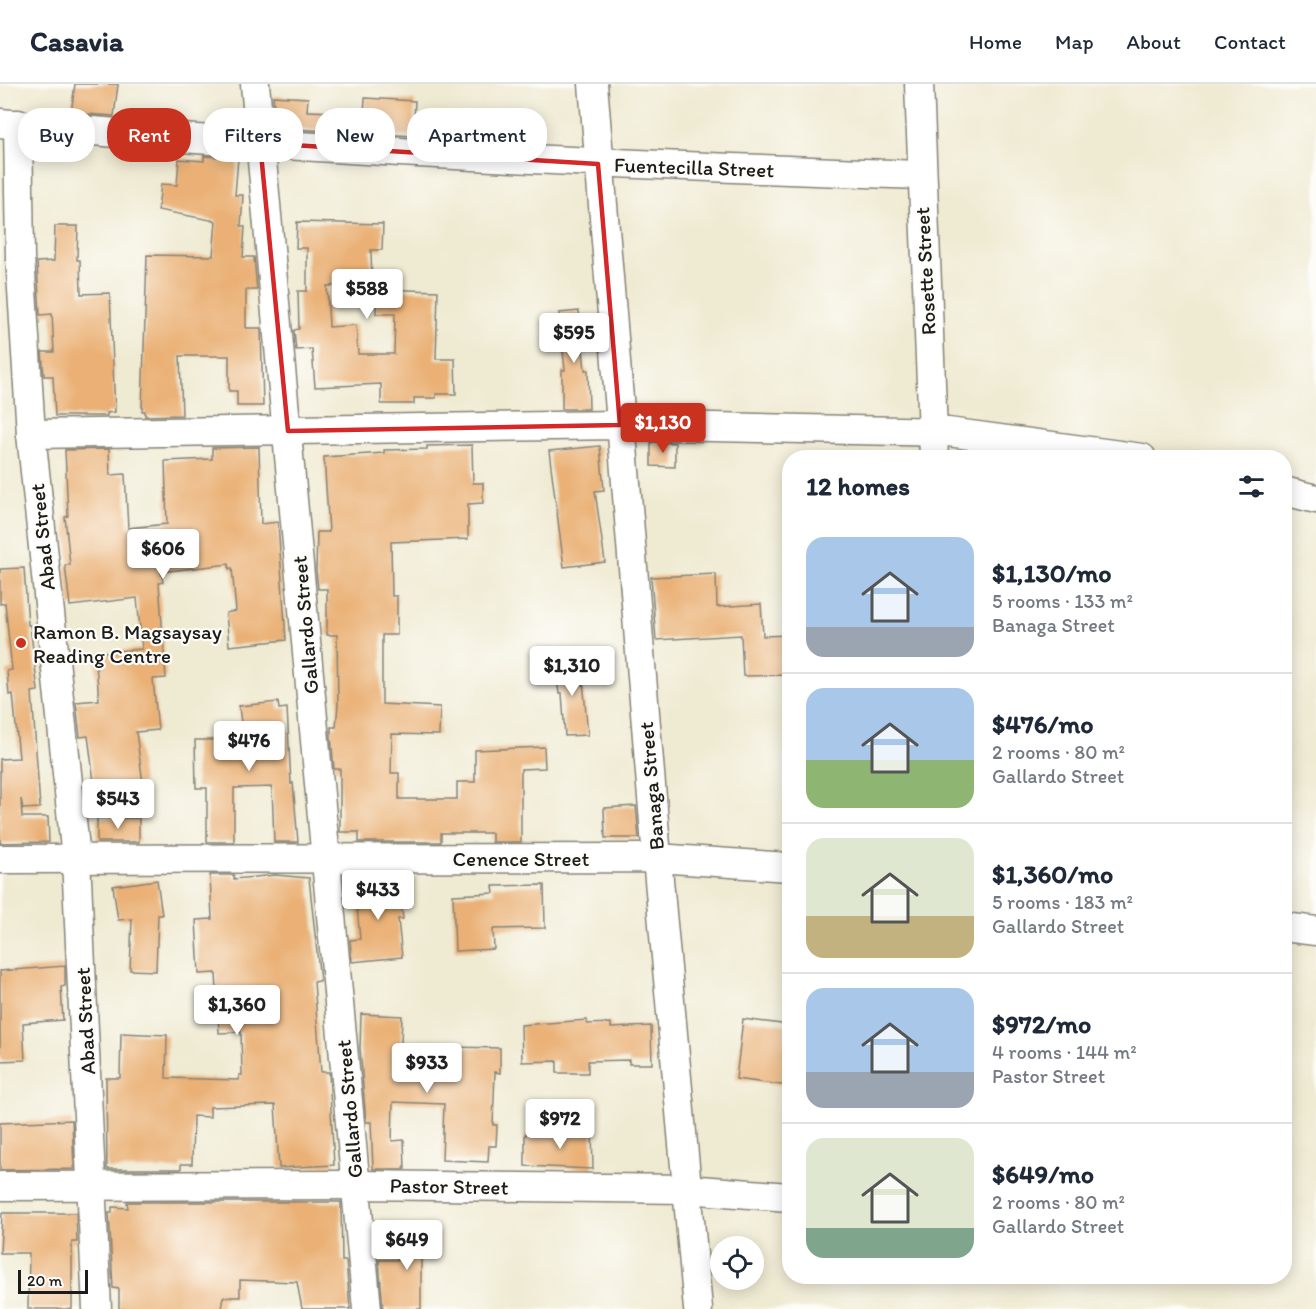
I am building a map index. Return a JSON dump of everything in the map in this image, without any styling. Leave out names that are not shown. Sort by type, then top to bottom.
[{"type":"street","name":"Gallardo Street","points":[[255,84],[257,108]]},
{"type":"street","name":"Banaga Street","points":[[593,84],[657,858],[698,1309]]},
{"type":"street","name":"Rosette Street","points":[[919,84],[933,445]]},
{"type":"street","name":"Fuentecilla Street","points":[[9,123],[203,138]]},
{"type":"street","name":"Abad Street","points":[[9,123],[10,257],[76,858],[97,1309]]},
{"type":"street","name":"Fuentecilla Street","points":[[303,146],[598,164],[921,175]]},
{"type":"street","name":"Gallardo Street","points":[[262,162],[367,1309]]},
{"type":"street","points":[[31,434],[620,425],[1013,450]]},
{"type":"street","points":[[1292,493],[1316,499]]},
{"type":"street","name":"Cenence Street","points":[[0,859],[657,858],[782,867]]},
{"type":"street","points":[[1292,928],[1316,931]]},
{"type":"street","name":"Pastor Street","points":[[0,1186],[356,1185],[687,1189],[782,1196]]},
{"type":"highlighted area","points":[[260,143],[598,164],[620,425],[288,431]]},
{"type":"building","points":[[75,84],[118,84],[115,108],[107,108],[107,116],[95,115],[95,108],[72,108]]},
{"type":"building","points":[[273,96],[308,98],[307,111],[315,111],[315,130],[303,130],[303,108],[274,108]]},
{"type":"building","points":[[365,98],[415,101],[415,108],[407,108],[407,136],[395,135],[395,108],[364,108]]},
{"type":"building","points":[[191,160],[238,162],[235,195],[243,195],[241,226],[245,227],[243,257],[254,257],[257,290],[246,290],[246,328],[261,328],[263,406],[237,406],[237,391],[229,391],[229,356],[180,356],[182,415],[145,416],[145,411],[142,411],[147,255],[213,256],[216,221],[158,210],[161,184],[177,185],[179,162],[191,162]]},
{"type":"building","points":[[297,222],[383,224],[382,250],[371,250],[372,285],[327,286],[329,327],[356,325],[358,354],[394,354],[395,314],[376,314],[377,289],[438,291],[436,359],[455,359],[456,394],[436,394],[436,398],[414,398],[414,404],[381,404],[381,384],[315,387],[312,349],[296,350],[294,330],[299,329],[298,291],[307,291],[307,248],[296,248]]},
{"type":"building","points":[[55,226],[78,226],[77,260],[80,260],[81,294],[110,293],[115,412],[107,413],[107,416],[55,416],[53,376],[44,376],[42,352],[54,352],[52,314],[40,315],[37,262],[54,261]]},
{"type":"building","points":[[579,311],[585,370],[588,370],[589,409],[562,409],[562,370],[565,370],[559,313]]},
{"type":"building","points":[[651,442],[675,443],[675,467],[651,466]]},
{"type":"building","points":[[472,445],[473,483],[483,483],[483,503],[468,504],[468,539],[391,542],[392,596],[397,596],[397,635],[382,635],[382,704],[440,707],[439,735],[392,734],[391,773],[399,773],[399,799],[457,799],[457,782],[475,782],[475,750],[544,747],[545,768],[521,769],[521,842],[492,842],[492,833],[441,833],[441,842],[359,842],[359,832],[340,832],[340,769],[334,769],[331,736],[331,727],[336,727],[338,704],[337,635],[327,635],[327,589],[318,589],[316,570],[317,532],[329,532],[324,457],[384,453],[384,450],[427,449],[427,446]]},
{"type":"building","points":[[600,446],[604,490],[595,491],[605,562],[564,567],[549,451]]},
{"type":"building","points":[[259,447],[261,524],[278,522],[286,640],[229,646],[226,613],[236,611],[232,568],[229,569],[229,564],[161,572],[163,582],[159,583],[166,678],[153,679],[158,730],[136,732],[143,783],[95,789],[88,736],[80,737],[76,702],[99,700],[95,653],[142,649],[137,598],[70,606],[65,565],[70,565],[65,517],[68,516],[65,450],[109,449],[110,475],[125,474],[128,528],[167,524],[165,461],[212,459],[212,448]]},
{"type":"building","points":[[24,568],[28,625],[30,625],[38,691],[32,692],[40,808],[23,809],[21,799],[22,817],[48,817],[49,842],[0,843],[0,759],[19,758],[13,694],[9,695],[7,671],[12,670],[5,603],[0,604],[0,569]]},
{"type":"building","points":[[716,574],[717,607],[761,604],[763,636],[782,635],[782,675],[743,676],[741,635],[656,640],[651,577]]},
{"type":"building","points":[[581,659],[588,735],[565,736],[562,693],[559,694],[555,662]]},
{"type":"building","points":[[278,702],[279,709],[287,708],[291,784],[293,783],[298,842],[274,842],[272,787],[234,788],[234,842],[207,842],[207,788],[196,788],[195,740],[243,740],[239,706]]},
{"type":"building","points":[[636,806],[639,838],[605,838],[604,808]]},
{"type":"building","points":[[97,818],[139,818],[139,842],[97,842]]},
{"type":"building","points":[[210,875],[234,875],[234,879],[275,875],[309,878],[320,981],[314,982],[321,1072],[329,1072],[334,1165],[279,1168],[275,1105],[210,1107],[210,1117],[193,1116],[192,1164],[181,1164],[181,1169],[107,1169],[106,1078],[120,1078],[121,1033],[167,1035],[166,1078],[239,1080],[239,1075],[242,1075],[241,1032],[219,1033],[216,973],[199,974],[196,920],[212,919]]},
{"type":"building","points":[[157,880],[162,915],[158,915],[156,971],[130,970],[132,919],[118,920],[113,886]]},
{"type":"building","points":[[399,880],[403,919],[398,919],[402,957],[352,962],[350,940],[360,939],[355,884]]},
{"type":"building","points":[[544,885],[545,928],[493,929],[494,949],[455,951],[453,895],[494,893],[493,886]]},
{"type":"building","points":[[65,966],[65,986],[61,987],[63,1020],[23,1023],[25,1060],[0,1061],[0,971]]},
{"type":"building","points":[[361,1014],[402,1016],[400,1072],[451,1074],[451,1047],[500,1048],[500,1073],[495,1072],[493,1125],[497,1125],[496,1146],[489,1146],[488,1162],[442,1160],[444,1104],[393,1102],[392,1141],[404,1140],[405,1169],[373,1169],[371,1122],[366,1122],[360,1048]]},
{"type":"building","points":[[743,1019],[782,1024],[782,1085],[736,1079]]},
{"type":"building","points":[[587,1020],[587,1024],[611,1023],[611,1028],[651,1026],[652,1064],[629,1064],[629,1060],[588,1061],[588,1073],[557,1073],[557,1061],[522,1062],[521,1025]]},
{"type":"building","points":[[72,1120],[74,1169],[0,1170],[0,1123]]},
{"type":"building","points":[[561,1129],[592,1129],[593,1169],[525,1166],[525,1134],[561,1135]]},
{"type":"building","points":[[127,1202],[341,1202],[342,1261],[346,1261],[350,1309],[302,1309],[297,1282],[240,1280],[240,1297],[223,1297],[221,1309],[119,1309],[119,1289],[113,1288],[109,1213],[112,1213],[112,1207],[128,1208]]},
{"type":"building","points":[[2,1213],[76,1213],[77,1242],[72,1242],[72,1309],[28,1309],[29,1253],[0,1253]]},
{"type":"building","points":[[400,1232],[440,1233],[440,1257],[421,1257],[421,1309],[383,1309],[379,1260],[400,1260]]},
{"type":"place","name":"Ramon B. Magsaysay Reading Centre","points":[[21,643]]}]
